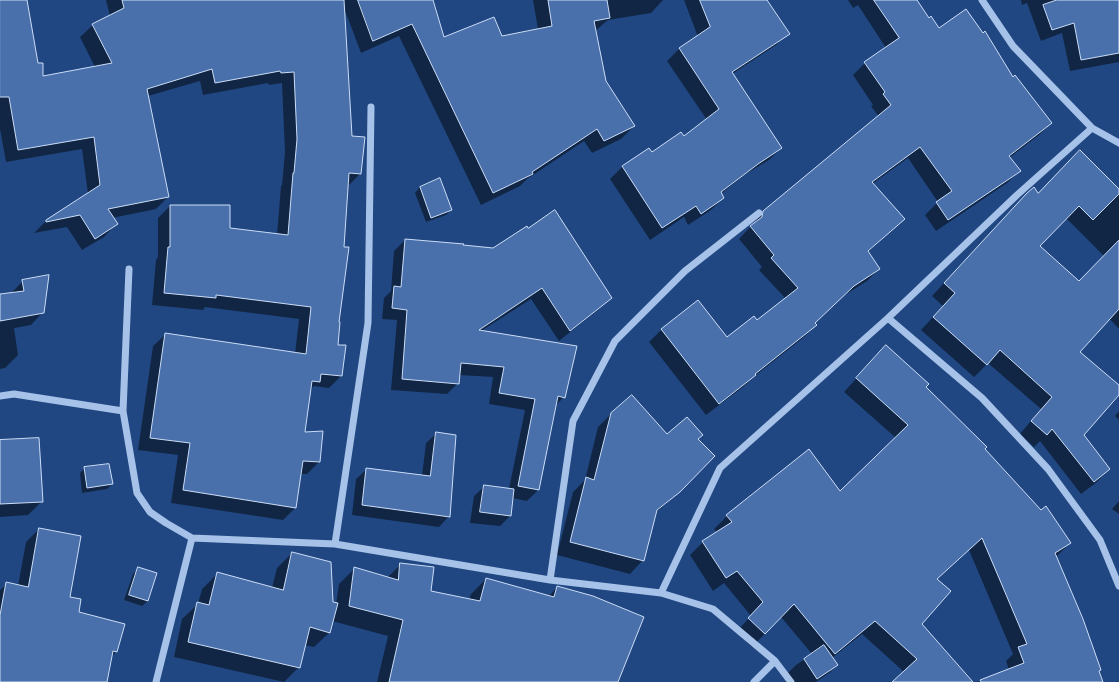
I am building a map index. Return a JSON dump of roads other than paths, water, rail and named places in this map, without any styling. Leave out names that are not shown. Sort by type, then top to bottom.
[{"type":"street","points":[[982,0],[1013,46],[1092,128],[1119,143]]},
{"type":"street","points":[[334,544],[368,323],[371,107]]},
{"type":"street","points":[[661,594],[720,468],[888,318],[1017,195],[1092,128]]},
{"type":"street","points":[[550,580],[573,421],[615,341],[685,271],[759,213]]},
{"type":"street","points":[[129,269],[123,411],[137,492],[150,512],[166,523],[192,538],[334,544],[550,580],[661,594],[713,609],[775,661],[791,682]]},
{"type":"street","points":[[888,318],[982,398],[1048,469],[1100,540],[1119,586]]},
{"type":"street","points":[[0,396],[14,394],[123,411]]},
{"type":"street","points":[[156,682],[192,538]]},
{"type":"street","points":[[754,682],[775,661]]}]
